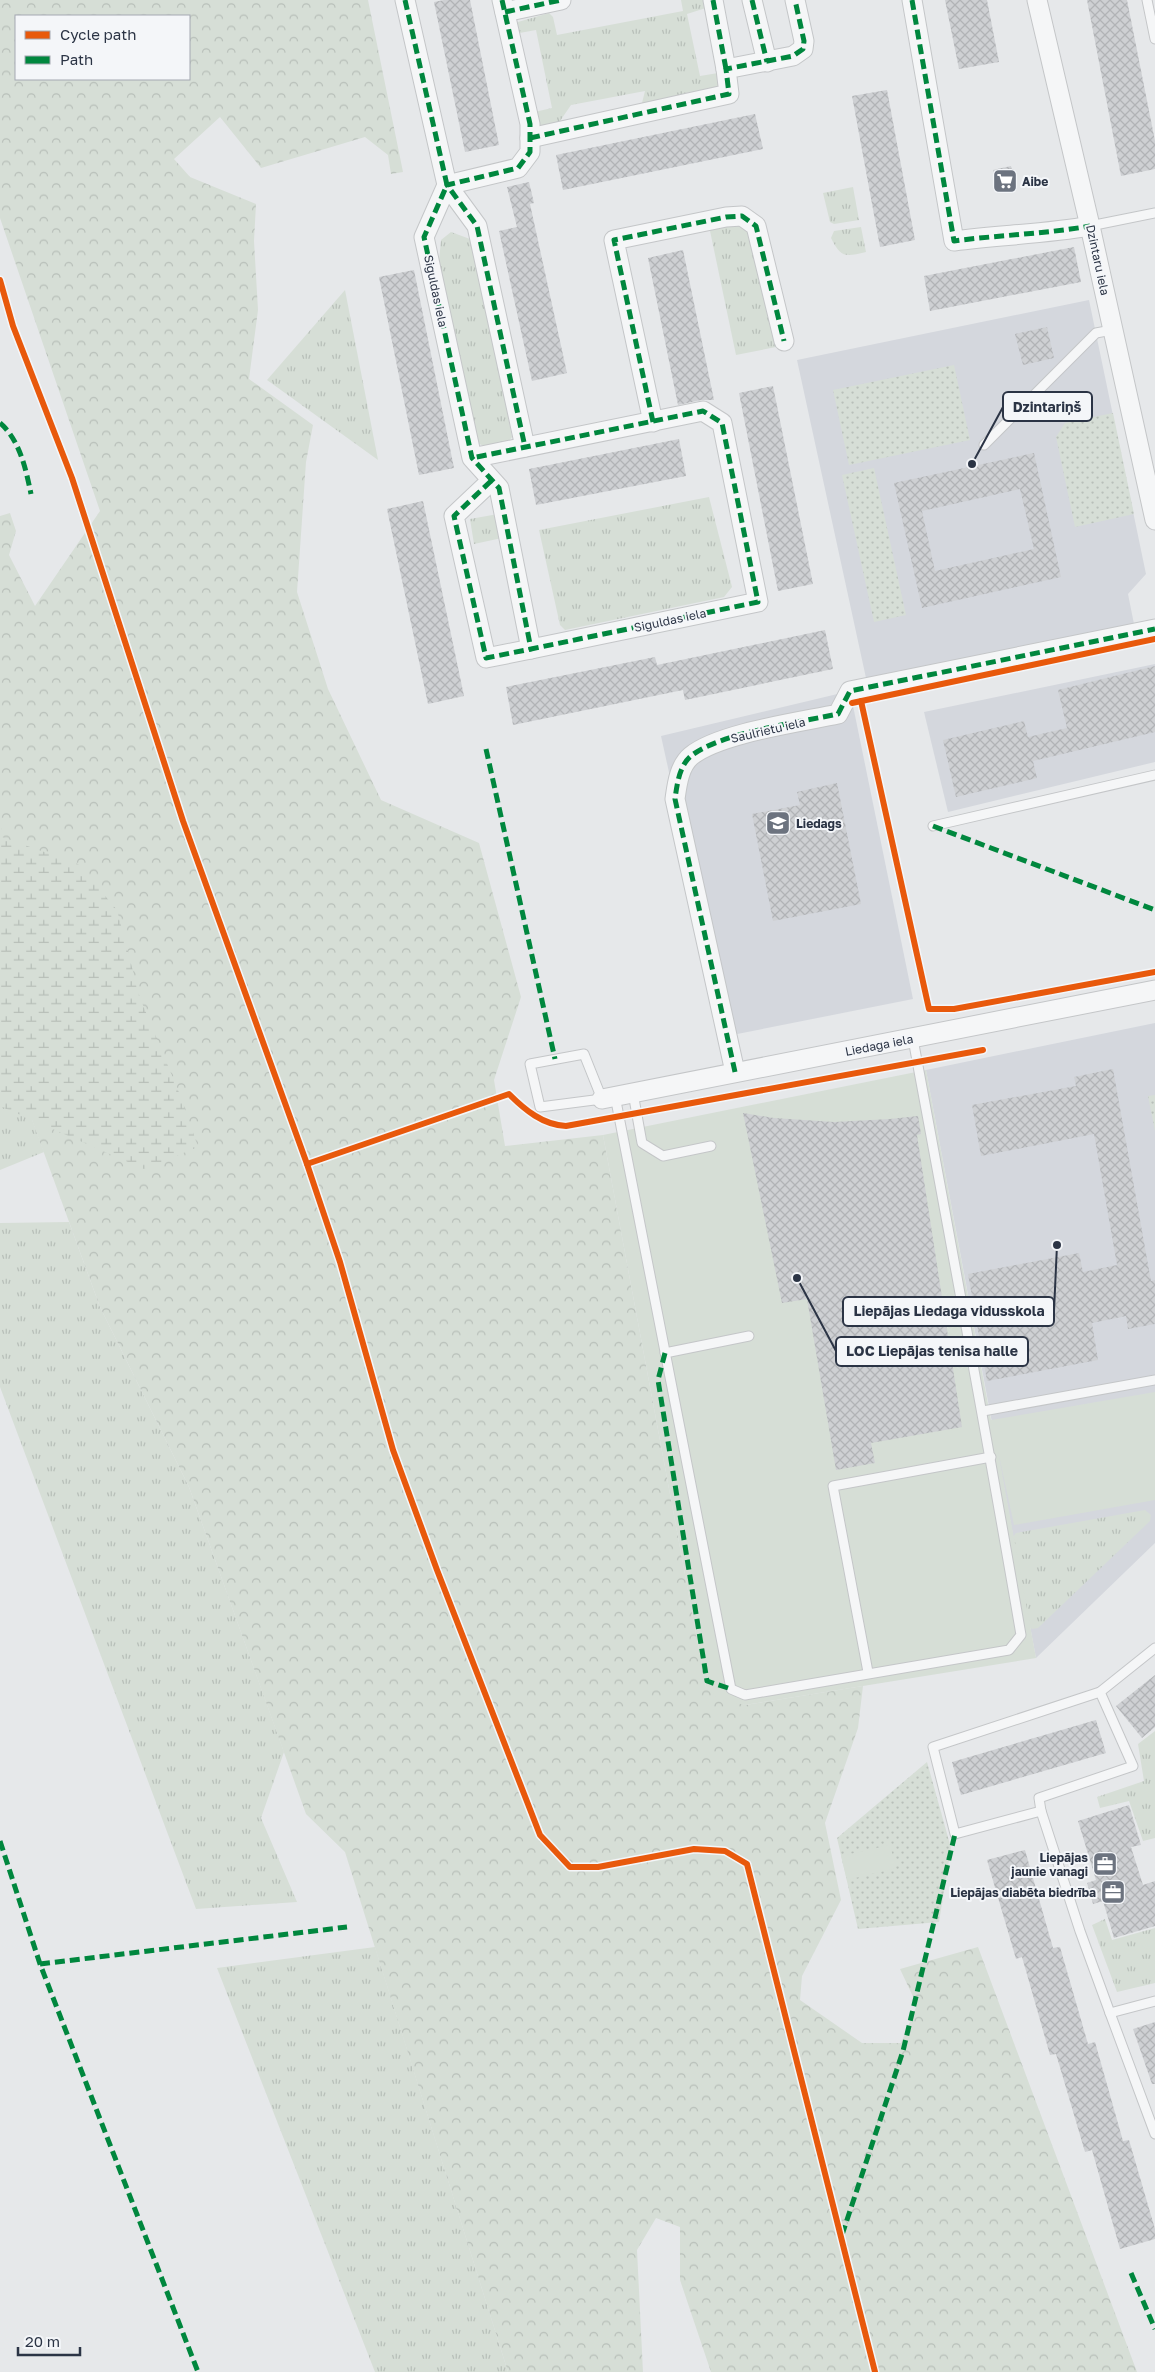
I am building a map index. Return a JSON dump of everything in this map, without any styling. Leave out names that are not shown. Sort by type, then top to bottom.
[{"type":"street","points":[[406,0],[447,185],[477,226],[525,447]]},
{"type":"street","points":[[447,185],[518,168],[530,152],[530,124],[503,6],[561,0]]},
{"type":"street","points":[[530,138],[729,94],[713,0]]},
{"type":"street","points":[[752,0],[767,62]]},
{"type":"street","points":[[726,69],[793,56],[802,49],[804,41],[795,0]]},
{"type":"street","points":[[912,0],[954,241],[987,236],[1056,232],[1090,226]]},
{"type":"street","name":"Dzintaru iela","points":[[1037,0],[1090,226],[1155,520]]},
{"type":"street","name":"Siguldas iela","points":[[447,185],[424,237],[472,458],[499,488],[531,649],[758,602],[722,422],[703,411],[472,458]]},
{"type":"street","points":[[653,422],[614,240],[726,216],[742,216],[756,226],[784,341]]},
{"type":"street","points":[[491,481],[454,516],[486,658],[531,649]]},
{"type":"street","name":"Saulrietu iela","points":[[734,1072],[674,799],[678,776],[690,757],[720,740],[838,714],[850,692],[1155,629]]},
{"type":"street","name":"Liedaga iela","points":[[617,1096],[1155,990]]},
{"type":"lane","points":[[1147,0],[1155,39]]},
{"type":"lane","points":[[1090,226],[1155,213]]},
{"type":"lane","points":[[984,444],[1096,333],[1112,330]]},
{"type":"lane","points":[[933,826],[1155,775]]},
{"type":"lane","points":[[617,1096],[731,1689],[745,1695],[868,1672],[1009,1650],[1021,1635],[955,1255],[922,1098],[913,1039]]},
{"type":"lane","name":"Liedaga iela","points":[[584,1054],[617,1096],[540,1107],[530,1064],[584,1054]]},
{"type":"lane","points":[[617,1096],[642,1143],[663,1156],[711,1146]]},
{"type":"lane","points":[[665,1353],[748,1336]]},
{"type":"lane","points":[[983,1411],[1155,1380]]},
{"type":"lane","points":[[868,1672],[833,1486],[991,1457]]},
{"type":"lane","points":[[1041,1811],[955,1834],[933,1747],[1100,1692],[1155,1648]]},
{"type":"lane","points":[[1100,1692],[1133,1766],[1039,1798],[1041,1811],[1080,1931],[1155,2134]]},
{"type":"lane","points":[[1110,2013],[1155,2001]]},
{"type":"shaded area","points":[[1089,300],[1146,574],[1128,594],[1134,624],[866,678],[797,360]]},
{"type":"shaded area","points":[[1155,664],[1155,762],[948,812],[924,712]]},
{"type":"shaded area","name":"Liedags","points":[[850,691],[913,999],[727,1036],[661,736]]},
{"type":"shaded area","points":[[1155,1023],[1155,1543],[1036,1658],[926,1070]]},
{"type":"green space","points":[[0,0],[368,0],[403,172],[391,174],[388,155],[365,137],[261,168],[220,117],[174,159],[190,177],[256,204],[254,241],[258,310],[249,379],[313,425],[306,462],[297,592],[328,689],[381,800],[479,843],[521,997],[494,1080],[505,1146],[603,1135],[706,1687],[745,1705],[863,1686],[858,1728],[825,1823],[841,1900],[802,1976],[800,2000],[862,2043],[901,2043],[917,2005],[900,1969],[978,1947],[1137,2372],[711,2372],[680,2280],[680,2227],[656,2218],[637,2250],[643,2372],[508,2372],[345,1852],[306,1814],[189,1487],[100,1307],[0,1032],[0,516],[10,513],[16,531],[9,555],[35,606],[100,511],[0,218]]},
{"type":"green space","points":[[681,0],[708,0],[709,7],[687,14],[700,76],[718,73],[720,84],[717,91],[641,107],[645,91],[571,105],[558,124],[541,126],[536,122],[530,113],[552,108],[536,30],[514,34],[513,30],[518,22],[549,13],[553,17],[557,35],[683,11]]},
{"type":"green space","points":[[853,187],[859,220],[834,224],[830,222],[823,193]]},
{"type":"green space","points":[[733,220],[752,232],[776,347],[736,355],[709,226]]},
{"type":"green space","points":[[861,227],[866,252],[853,255],[841,253],[831,238],[834,231]]},
{"type":"green space","points":[[451,232],[470,239],[495,348],[512,437],[500,447],[490,448],[475,441],[439,261],[441,240]]},
{"type":"green space","points":[[345,290],[378,460],[267,380]]},
{"type":"green space","points":[[954,365],[970,440],[849,465],[833,390]]},
{"type":"green space","points":[[1113,413],[1134,514],[1075,527],[1056,437],[1065,423]]},
{"type":"green space","points":[[874,468],[906,615],[874,622],[842,475]]},
{"type":"green space","points":[[709,497],[732,587],[724,597],[565,630],[560,625],[539,530]]},
{"type":"green space","points":[[498,514],[502,538],[474,544],[470,519]]},
{"type":"green space","points":[[0,816],[2,837],[78,864],[117,910],[140,998],[180,1095],[198,1147],[144,1169],[0,1106]]},
{"type":"green space","points":[[0,1032],[44,1152],[0,1170]]},
{"type":"green space","points":[[926,1070],[991,1420],[1155,1392],[1155,1500],[1014,1525],[998,1451],[1036,1658],[745,1705],[719,1699],[706,1687],[603,1135]]},
{"type":"green space","points":[[1155,1095],[1155,1131],[1148,1096]]},
{"type":"green space","points":[[69,1222],[100,1307],[189,1487],[284,1752],[261,1818],[297,1902],[196,1909],[0,1387],[0,1223]]},
{"type":"green space","points":[[1145,1510],[1151,1515],[1150,1521],[1038,1628],[1032,1629],[1027,1624],[1013,1537],[1016,1533]]},
{"type":"green space","points":[[1155,1731],[1155,1838],[1143,1841],[1129,1801],[1100,1808],[1097,1797],[1144,1781],[1138,1744]]},
{"type":"green space","points":[[927,1762],[951,1848],[939,1922],[858,1929],[837,1838]]},
{"type":"green space","points":[[890,1845],[896,1868],[847,1880],[841,1856]]},
{"type":"green space","points":[[1105,1919],[1112,1940],[1155,1928],[1155,1983],[1117,1992],[1092,1925]]},
{"type":"green space","points":[[375,1947],[508,2372],[375,2372],[217,1968]]},
{"type":"building","points":[[470,0],[499,145],[465,152],[434,2]]},
{"type":"building","points":[[945,0],[987,0],[999,62],[959,69]]},
{"type":"building","points":[[1087,0],[1127,0],[1155,141],[1155,169],[1121,176]]},
{"type":"building","points":[[887,90],[915,240],[880,247],[852,96]]},
{"type":"building","points":[[755,114],[763,149],[563,190],[556,155]]},
{"type":"building","name":"Aibe","points":[[1011,166],[1015,185],[997,189],[993,170]]},
{"type":"building","points":[[529,182],[534,203],[530,204],[567,373],[532,381],[499,231],[517,227],[507,187]]},
{"type":"building","points":[[1074,247],[1081,282],[930,311],[924,276]]},
{"type":"building","points":[[683,250],[714,400],[701,400],[678,405],[648,258]]},
{"type":"building","points":[[414,270],[454,468],[419,475],[379,277]]},
{"type":"building","points":[[1047,327],[1054,358],[1023,365],[1015,334]]},
{"type":"building","points":[[773,386],[813,584],[778,591],[739,393]]},
{"type":"building","points":[[679,439],[686,476],[536,505],[529,469]]},
{"type":"building","points":[[1034,453],[1061,577],[922,608],[894,483]],"holes":[[[1020,489],[1034,549],[935,571],[922,511]]]},
{"type":"building","points":[[423,501],[464,696],[428,704],[387,509]]},
{"type":"building","points":[[825,630],[833,669],[685,700],[683,690],[513,725],[506,687],[655,657],[657,665]]},
{"type":"building","points":[[1155,666],[1155,732],[1033,761],[1037,778],[956,797],[943,740],[1024,721],[1028,737],[1067,728],[1058,690]]},
{"type":"building","points":[[837,783],[861,904],[773,921],[752,814],[800,805],[797,792]]},
{"type":"building","points":[[1113,1069],[1151,1281],[1155,1280],[1155,1324],[1128,1329],[1126,1316],[1092,1323],[1098,1360],[987,1381],[968,1274],[1079,1253],[1083,1272],[1117,1265],[1094,1134],[981,1156],[972,1105],[1076,1086],[1074,1077]]},
{"type":"building","points":[[743,1113],[774,1118],[834,1122],[918,1116],[921,1134],[917,1135],[962,1427],[871,1443],[875,1463],[836,1470],[807,1299],[782,1303]]},
{"type":"building","points":[[1155,1675],[1155,1727],[1142,1738],[1116,1706]]},
{"type":"building","points":[[1096,1720],[1106,1753],[961,1795],[952,1762]]},
{"type":"building","points":[[1129,1805],[1141,1845],[1131,1847],[1143,1885],[1155,1881],[1155,1926],[1114,1938],[1103,1901],[1093,1904],[1087,1883],[1096,1880],[1078,1821]]},
{"type":"building","points":[[1025,1850],[1053,1948],[1060,1947],[1088,2044],[1095,2042],[1123,2141],[1129,2140],[1155,2229],[1155,2239],[1120,2249],[1092,2150],[1085,2152],[1056,2054],[1050,2055],[1022,1957],[1016,1959],[987,1860]]},
{"type":"building","points":[[1155,2022],[1155,2084],[1152,2084],[1133,2029]]},
{"type":"marked path","points":[[405,0],[447,185],[424,237],[472,458],[499,488],[531,649],[758,602],[722,423],[703,411],[472,458]]},
{"type":"marked path","points":[[502,0],[530,124],[530,152],[518,168],[447,185],[477,226],[525,447]]},
{"type":"marked path","points":[[505,12],[561,0]]},
{"type":"marked path","points":[[713,0],[726,69]]},
{"type":"marked path","points":[[752,0],[767,62]]},
{"type":"marked path","points":[[530,138],[729,94],[726,69],[793,56],[803,49],[804,41],[795,0]]},
{"type":"marked path","points":[[912,0],[954,241],[1090,226]]},
{"type":"marked path","points":[[653,422],[614,240],[726,217],[742,216],[756,226],[784,341]]},
{"type":"marked path","points":[[0,423],[13,438],[21,456],[31,494]]},
{"type":"marked path","points":[[491,481],[454,516],[486,658],[531,649]]},
{"type":"marked path","points":[[735,1072],[675,799],[679,776],[687,760],[704,748],[740,735],[838,714],[850,691],[1155,629]]},
{"type":"marked path","points":[[486,749],[555,1059]]},
{"type":"marked path","points":[[933,826],[1155,910]]},
{"type":"marked path","points":[[665,1353],[658,1380],[707,1681],[731,1689]]},
{"type":"marked path","points":[[842,2235],[903,2051],[955,1834]]},
{"type":"marked path","points":[[0,1841],[40,1964],[198,2372]]},
{"type":"marked path","points":[[40,1964],[347,1927]]},
{"type":"marked path","points":[[1131,2273],[1155,2329]]},
{"type":"cycle path","points":[[0,280],[13,326],[72,478],[183,821],[307,1164],[340,1262],[393,1450],[437,1570],[540,1835],[570,1867],[598,1867],[694,1849],[725,1851],[747,1864],[875,2372]]},
{"type":"cycle path","points":[[852,703],[1155,639]]},
{"type":"cycle path","points":[[861,701],[929,1009],[954,1009],[1155,972]]},
{"type":"cycle path","points":[[307,1164],[509,1094],[521,1106],[542,1120],[566,1126],[983,1050]]},
{"type":"place","name":"Aibe","points":[[1005,181]]},
{"type":"place","name":"Dzintariņš","points":[[972,464]]},
{"type":"place","name":"Liedags","points":[[778,823]]},
{"type":"place","name":"Liepājas Liedaga vidusskola","points":[[1057,1245]]},
{"type":"place","name":"LOC Liepājas tenisa halle","points":[[797,1278]]},
{"type":"place","name":"Liepājas jaunie vanagi","points":[[1105,1864]]},
{"type":"place","name":"Liepājas diabēta biedrība","points":[[1113,1892]]}]
